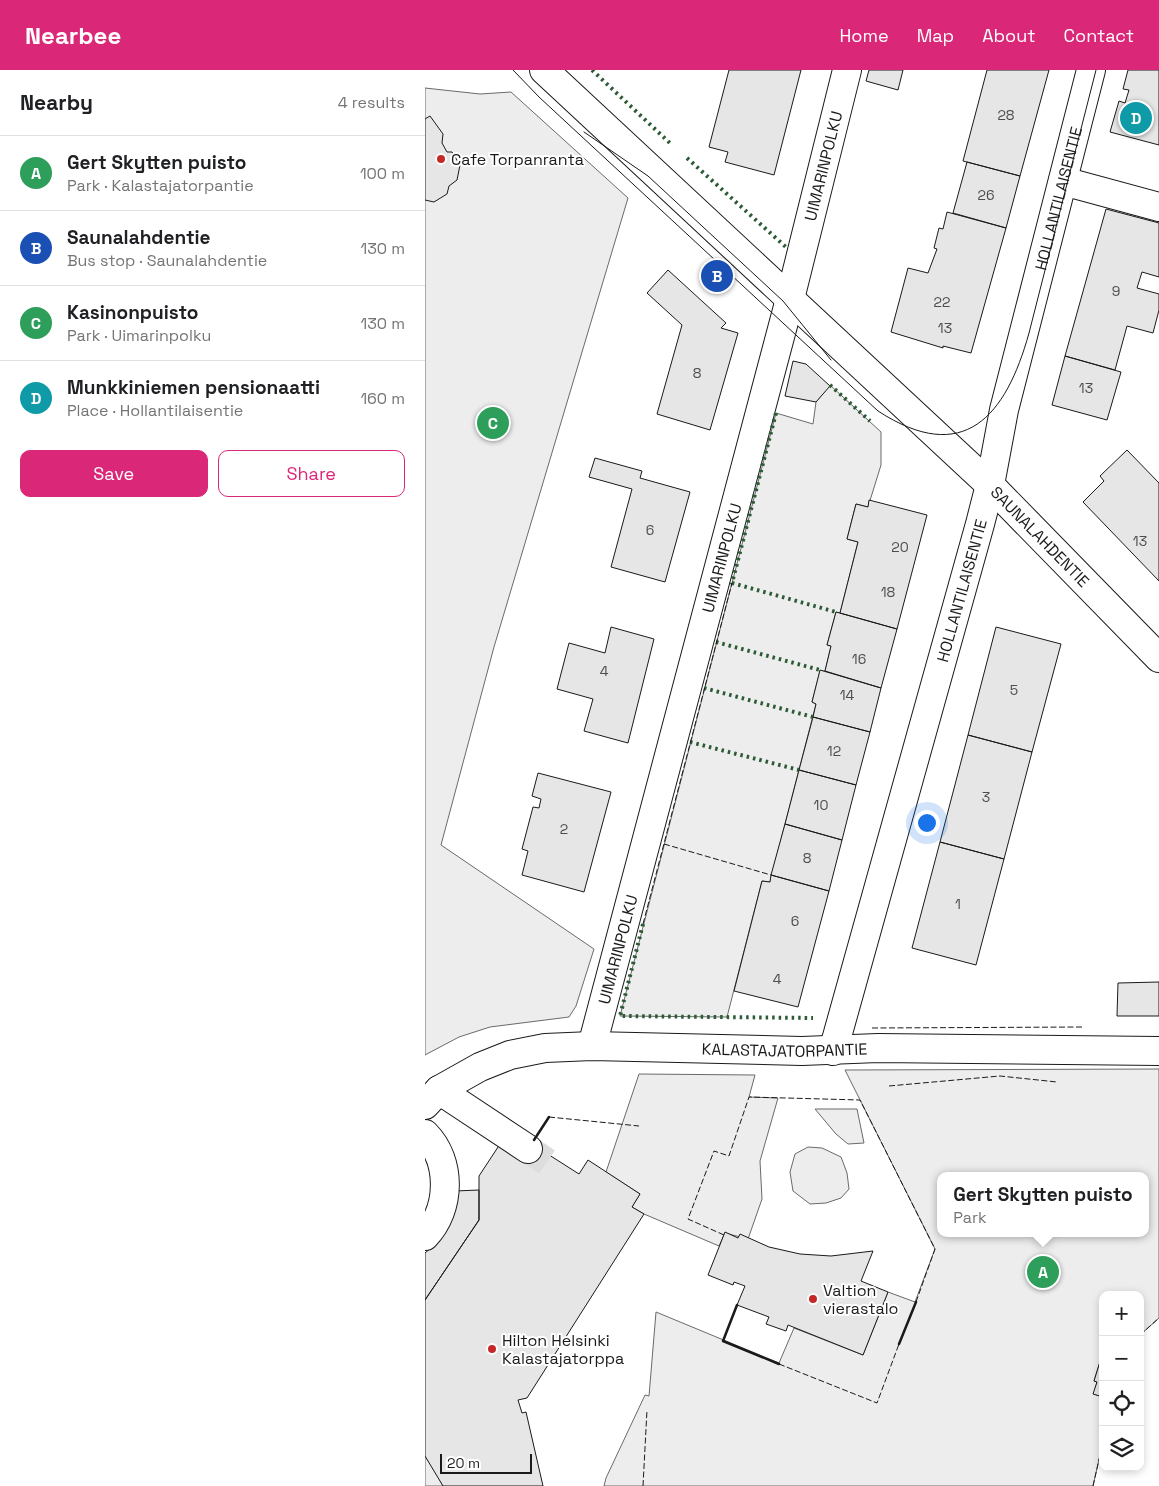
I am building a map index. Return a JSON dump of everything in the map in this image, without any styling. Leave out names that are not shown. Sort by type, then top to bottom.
[{"type":"street","name":"SAUNALAHDENTIE","points":[[544,70],[990,485],[1159,658]]},
{"type":"street","name":"UIMARINPOLKU","points":[[592,1046],[790,299],[847,70]]},
{"type":"street","name":"HOLLANTILAISENTIE","points":[[833,1051],[990,485],[1004,410],[1091,70]]},
{"type":"street","points":[[1063,181],[1086,185],[1159,207]]},
{"type":"street","name":"KALASTAJATORPANTIE","points":[[432,1098],[480,1067],[510,1055],[545,1048],[592,1046],[833,1051],[878,1048],[1159,1051]]},
{"type":"street","points":[[432,1098],[528,1149]]},
{"type":"street","points":[[425,1134],[438,1153],[444,1172],[445,1192],[440,1213],[425,1236]]},
{"type":"shaded area","points":[[425,88],[480,94],[511,92],[628,198],[494,647],[441,845],[594,949],[576,1006],[569,1017],[490,1027],[459,1037],[425,1055]]},
{"type":"shaded area","points":[[830,385],[881,432],[881,465],[868,507],[856,504],[847,539],[858,542],[840,613],[836,612],[827,645],[831,646],[825,671],[820,671],[812,702],[816,704],[770,882],[762,881],[727,1017],[620,1016],[776,413],[813,424],[816,402]]},
{"type":"shaded area","points":[[1159,1069],[1159,1318],[1144,1331],[1144,1291],[1099,1291],[1099,1365],[1094,1381],[1097,1382],[1094,1394],[1099,1396],[1099,1460],[1093,1486],[604,1486],[645,1395],[649,1396],[656,1312],[779,1363],[794,1328],[863,1355],[888,1292],[915,1302],[935,1249],[845,1070]]},
{"type":"shaded area","points":[[639,1074],[755,1075],[749,1097],[778,1098],[760,1161],[762,1199],[748,1239],[725,1233],[719,1246],[644,1214],[632,1207],[640,1194],[606,1172]]},
{"type":"shaded area","points":[[815,1109],[857,1109],[864,1143],[848,1144],[836,1134]]},
{"type":"shaded area","points":[[808,1147],[822,1148],[841,1157],[847,1173],[849,1189],[841,1198],[826,1203],[810,1204],[793,1191],[790,1172],[795,1154]]},
{"type":"shaded area","points":[[425,1456],[434,1469],[443,1486],[425,1486]]},
{"type":"building","points":[[729,70],[801,70],[774,175],[725,162],[728,152],[709,147]]},
{"type":"building","points":[[869,70],[903,70],[898,90],[866,81]]},
{"type":"building","points":[[987,70],[1049,70],[1020,176],[963,161]]},
{"type":"building","points":[[1128,70],[1159,70],[1159,145],[1110,132],[1119,101],[1125,103],[1129,90],[1123,89]]},
{"type":"building","name":"Cafe Torpanranta","points":[[430,116],[443,134],[442,143],[447,152],[452,152],[460,165],[457,180],[449,186],[447,194],[434,202],[425,200],[425,119]]},
{"type":"building","points":[[967,162],[1020,176],[1006,228],[953,213]]},
{"type":"building","points":[[1106,209],[1159,223],[1159,277],[1142,272],[1137,288],[1159,294],[1159,310],[1153,333],[1127,326],[1115,370],[1065,356]]},
{"type":"building","points":[[947,212],[1006,228],[971,353],[943,346],[943,348],[891,332],[908,268],[928,273],[937,249],[934,248],[939,228],[943,229]]},
{"type":"building","points":[[668,270],[726,323],[721,328],[738,333],[710,430],[657,414],[682,325],[647,293]]},
{"type":"building","points":[[1065,356],[1121,372],[1107,420],[1052,405]]},
{"type":"building","points":[[793,361],[806,364],[830,386],[816,402],[785,396]]},
{"type":"building","points":[[1127,450],[1159,483],[1159,581],[1083,502],[1104,481],[1100,476]]},
{"type":"building","points":[[595,458],[642,471],[640,478],[690,492],[665,582],[611,567],[632,489],[589,477]]},
{"type":"building","points":[[869,500],[927,515],[897,629],[840,613],[858,542],[847,539],[856,504],[868,507]]},
{"type":"building","points":[[836,612],[897,629],[881,688],[825,671],[831,646],[827,645]]},
{"type":"building","points":[[611,627],[654,639],[628,743],[584,731],[593,699],[557,689],[569,643],[605,653]]},
{"type":"building","points":[[996,627],[1061,644],[1032,752],[968,735]]},
{"type":"building","points":[[820,670],[881,688],[870,732],[813,717],[816,704],[812,702]]},
{"type":"building","points":[[813,717],[870,732],[856,785],[799,770]]},
{"type":"building","points":[[968,735],[1032,752],[1004,859],[940,842]]},
{"type":"building","points":[[799,770],[856,785],[842,840],[785,824]]},
{"type":"building","points":[[538,773],[611,792],[584,892],[522,875],[528,851],[522,849],[533,807],[539,808],[541,799],[532,796]]},
{"type":"building","points":[[785,824],[842,840],[829,891],[771,875]]},
{"type":"building","points":[[940,842],[1004,859],[976,965],[912,948]]},
{"type":"building","points":[[771,875],[829,891],[798,1007],[734,991],[762,881],[770,882]]},
{"type":"building","points":[[1159,982],[1159,1016],[1117,1016],[1118,983]]},
{"type":"building","name":"Hilton Helsinki Kalastajatorppa","points":[[500,1144],[532,1144],[579,1174],[588,1160],[640,1194],[632,1207],[644,1214],[527,1398],[518,1400],[522,1413],[526,1412],[543,1486],[443,1486],[425,1456],[425,1300],[479,1220],[479,1176]]},
{"type":"building","points":[[479,1190],[479,1220],[425,1300],[425,1253],[432,1247],[455,1191]]},
{"type":"building","name":"Valtion vierastalo","points":[[725,1232],[738,1238],[740,1234],[769,1247],[800,1254],[831,1256],[873,1251],[861,1281],[888,1292],[863,1355],[788,1325],[786,1331],[766,1324],[769,1317],[737,1305],[745,1286],[734,1282],[733,1285],[708,1275]]},
{"type":"building","points":[[1099,1365],[1099,1396],[1093,1394],[1097,1382],[1094,1381]]},
{"type":"tunnel","points":[[528,1149],[547,1162]]},
{"type":"tram line","points":[[513,70],[539,97],[878,411],[908,427],[935,434],[958,433],[977,424],[994,409],[1008,388],[1029,333],[1096,70]]},
{"type":"tram line","points":[[584,132],[648,176],[783,301],[831,360]]},
{"type":"hedge","points":[[592,70],[672,145]]},
{"type":"hedge","points":[[687,158],[787,248]]},
{"type":"hedge","points":[[830,385],[870,421]]},
{"type":"hedge","points":[[776,413],[732,583],[836,612]]},
{"type":"hedge","points":[[716,642],[820,670]]},
{"type":"hedge","points":[[704,688],[813,717]]},
{"type":"hedge","points":[[690,742],[799,770]]},
{"type":"hedge","points":[[643,924],[620,1016],[813,1018]]},
{"type":"fence","points":[[643,924],[732,583]]},
{"type":"fence","points":[[664,844],[771,875]]},
{"type":"fence","points":[[872,1028],[1083,1027]]},
{"type":"fence","points":[[889,1086],[1000,1076],[1057,1082]]},
{"type":"fence","points":[[724,1235],[688,1219],[714,1151],[729,1156],[749,1097],[860,1100],[935,1249],[916,1302]]},
{"type":"fence","points":[[549,1117],[639,1126]]},
{"type":"fence","points":[[1144,1331],[1159,1318]]},
{"type":"fence","points":[[779,1364],[877,1403],[899,1344]]},
{"type":"fence","points":[[643,1486],[647,1410]]},
{"type":"fence","points":[[1093,1486],[1099,1460]]},
{"type":"wall","points":[[534,1140],[549,1117]]},
{"type":"wall","points":[[899,1344],[916,1302]]},
{"type":"wall","points":[[737,1305],[723,1341],[779,1364]]},
{"type":"place","name":"Munkkiniemen pensionaatti","points":[[1136,118]]},
{"type":"place","name":"Cafe Torpanranta","points":[[441,159]]},
{"type":"place","name":"Saunalahdentie","points":[[717,276]]},
{"type":"place","name":"Kasinonpuisto","points":[[493,423]]},
{"type":"place","name":"Gert Skytten puisto","points":[[1043,1272]]},
{"type":"place","name":"Valtion vierastalo","points":[[813,1299]]},
{"type":"place","name":"Hilton Helsinki Kalastajatorppa","points":[[492,1349]]}]
